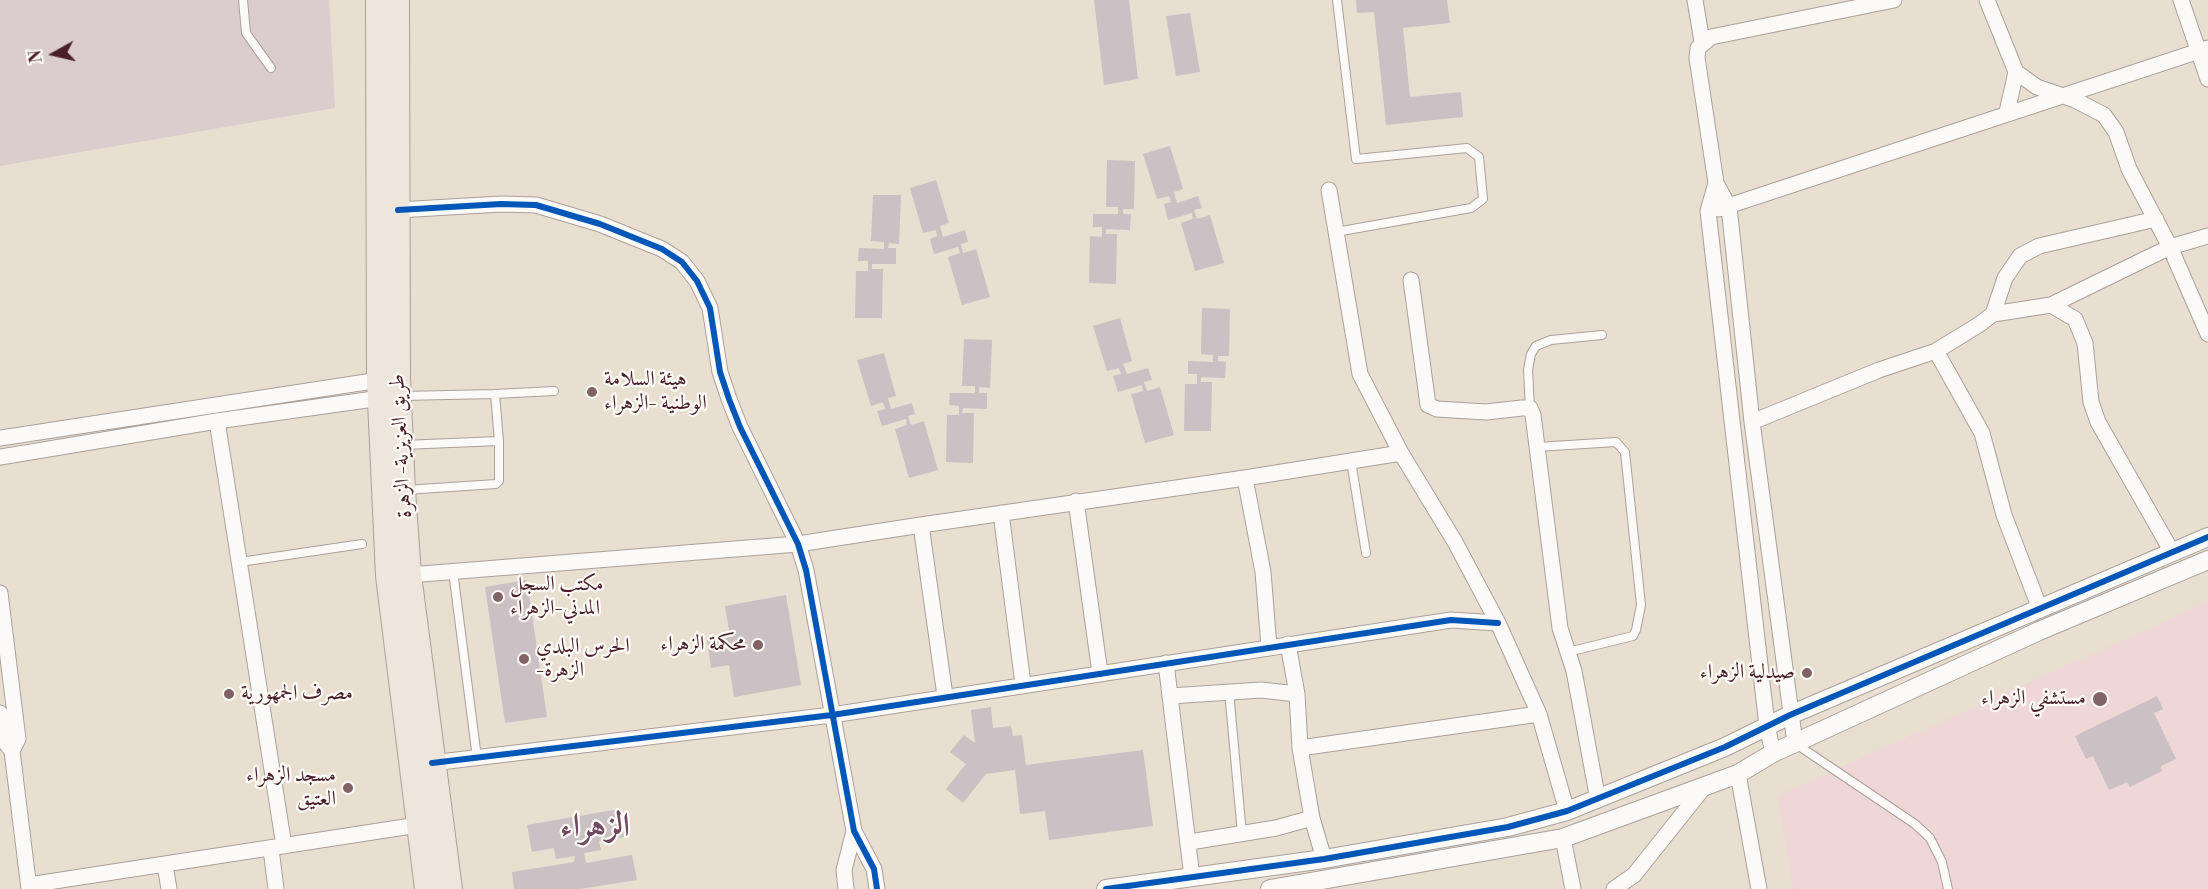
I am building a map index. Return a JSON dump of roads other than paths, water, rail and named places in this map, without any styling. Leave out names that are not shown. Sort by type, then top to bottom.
[{"type":"main road","name":"طريق العزيزية- الزهرة","points":[[378,0],[389,388],[388,576],[427,889]]},
{"type":"main road","name":"طريق العزيزية- الزهرة","points":[[397,0],[398,210],[389,388],[401,445],[409,575],[450,889]]},
{"type":"street","points":[[1695,0],[1702,42]]},
{"type":"street","points":[[1795,743],[1752,422],[1728,207],[1716,183],[1697,58],[1698,48],[1702,42],[1711,37],[1832,6],[1894,0]]},
{"type":"street","points":[[1987,0],[2016,72],[2037,87],[2075,100],[2104,115],[2116,132],[2129,169],[2170,247],[2208,334]]},
{"type":"street","points":[[2181,0],[2204,50],[2208,79]]},
{"type":"street","points":[[1708,211],[1728,207],[2007,112],[2204,50]]},
{"type":"street","points":[[2007,112],[2016,72]]},
{"type":"street","points":[[1716,183],[1708,211],[1767,726],[1773,753]]},
{"type":"street","points":[[1329,190],[1360,374],[1401,453],[1455,542],[1498,623],[1539,714],[1567,811]]},
{"type":"street","points":[[398,210],[501,204],[536,205],[662,249],[681,262],[698,281],[710,308],[720,372],[740,427],[798,544],[806,570],[854,831],[874,869],[877,889]]},
{"type":"street","points":[[1993,314],[2005,278],[2020,256],[2039,246],[2156,219]]},
{"type":"street","points":[[1752,422],[1879,370],[1936,351],[1993,314],[2051,305],[2170,247],[2208,236]]},
{"type":"street","points":[[1411,280],[1428,405],[1437,409],[1486,412],[1530,408],[1560,628],[1574,671],[1598,800]]},
{"type":"street","points":[[2075,320],[2079,300],[2086,289]]},
{"type":"street","points":[[2051,305],[2075,320],[2085,343],[2091,402],[2098,422],[2172,552]]},
{"type":"street","points":[[1936,351],[1982,433],[2004,515],[2040,609]]},
{"type":"street","points":[[0,457],[217,421],[389,388]]},
{"type":"street","points":[[0,438],[389,388]]},
{"type":"street","points":[[217,421],[240,562],[278,848],[276,889]]},
{"type":"street","points":[[409,575],[798,544],[1401,453]]},
{"type":"street","points":[[1245,478],[1263,572],[1269,647]]},
{"type":"street","points":[[1076,501],[1100,673]]},
{"type":"street","points":[[1001,513],[1023,684]]},
{"type":"street","points":[[921,525],[945,696]]},
{"type":"street","points":[[1106,889],[1324,859],[1508,827],[1567,811],[1725,747],[1790,715],[2208,537]]},
{"type":"street","points":[[1270,889],[1563,838],[1738,774],[1773,753],[2039,631],[2208,560]]},
{"type":"street","points":[[0,593],[9,743],[29,887],[418,825]]},
{"type":"street","points":[[432,763],[832,715],[1451,620],[1498,623]]},
{"type":"street","points":[[1288,644],[1297,694],[1300,748],[1312,818],[1324,859]]},
{"type":"street","points":[[1166,663],[1190,842],[1192,877]]},
{"type":"street","points":[[1170,696],[1261,690],[1297,694]]},
{"type":"street","points":[[0,712],[9,743]]},
{"type":"street","points":[[1300,748],[1539,714]]},
{"type":"street","points":[[1738,774],[1759,889]]},
{"type":"street","points":[[1614,889],[1634,875],[1705,786]]},
{"type":"street","points":[[1190,842],[1295,824],[1312,818]]},
{"type":"street","points":[[846,889],[844,870],[854,831]]},
{"type":"street","points":[[1563,838],[1574,889]]},
{"type":"street","points":[[165,865],[169,889]]},
{"type":"lane","points":[[243,0],[246,33],[270,68]]},
{"type":"lane","points":[[1336,232],[1471,208],[1483,199],[1479,157],[1467,148],[1356,159],[1337,0]]},
{"type":"lane","points":[[1530,408],[1528,370],[1531,354],[1536,346],[1551,340],[1602,335]]},
{"type":"lane","points":[[389,388],[495,394],[554,392]]},
{"type":"lane","points":[[403,490],[496,484],[499,481],[499,441],[495,394]]},
{"type":"lane","points":[[401,445],[499,441]]},
{"type":"lane","points":[[1537,447],[1616,441],[1625,452],[1641,605],[1636,630],[1633,636],[1568,652]]},
{"type":"lane","points":[[1351,461],[1366,553]]},
{"type":"lane","points":[[240,562],[362,544]]},
{"type":"lane","points":[[453,572],[477,758]]},
{"type":"lane","points":[[1228,691],[1242,834]]},
{"type":"lane","points":[[1795,743],[1930,838],[1942,862],[1948,889]]},
{"type":"place","name":"هيئة السلامة الوطنية -الزهراء","points":[[592,392]]},
{"type":"place","name":"مكتب السجل المدني-الزهراء","points":[[498,597]]},
{"type":"place","name":"محكمة الزهراء","points":[[758,645]]},
{"type":"place","name":"الحرس البلدي -الزهرة","points":[[524,659]]},
{"type":"place","name":"صيدلية الزهراء","points":[[1807,673]]},
{"type":"place","name":"مصرف الجمهورية","points":[[229,694]]},
{"type":"place","name":"مستشفي الزهراء","points":[[2100,699]]},
{"type":"place","name":"مسجد الزهراء العتيق","points":[[348,788]]},
{"type":"district","name":"الزهراء","points":[[595,828]]}]
